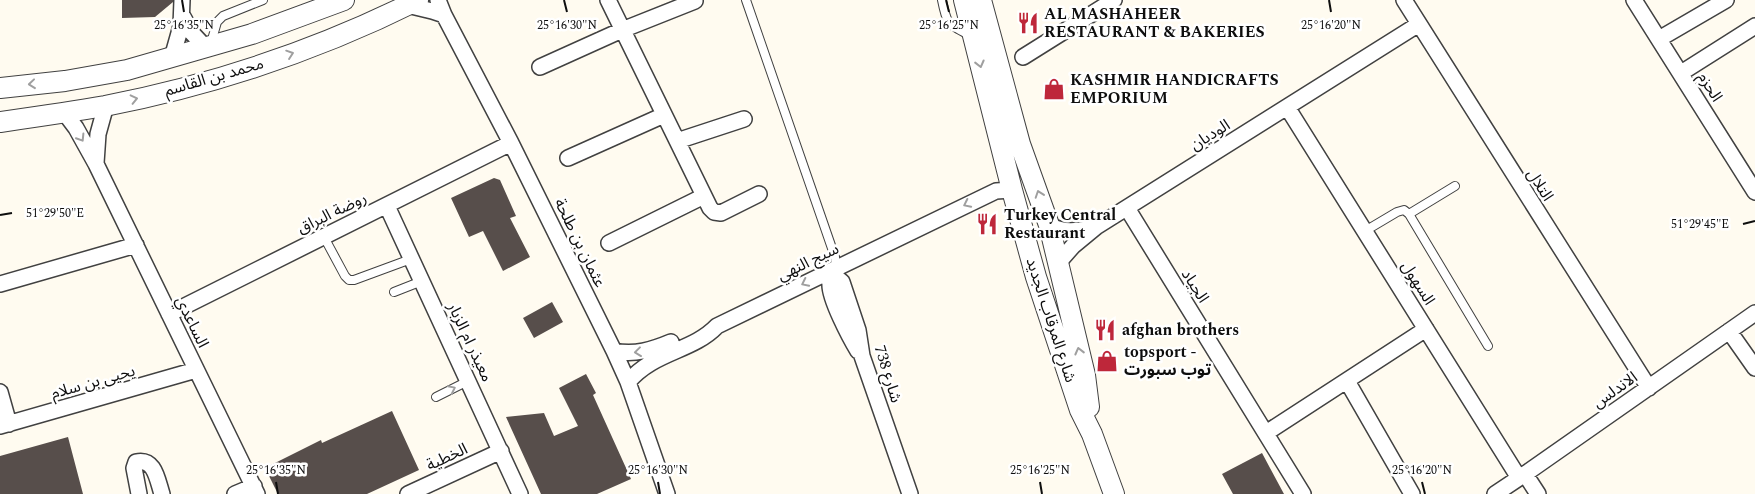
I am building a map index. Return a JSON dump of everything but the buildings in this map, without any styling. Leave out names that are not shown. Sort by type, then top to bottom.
[{"type":"street","points":[[172,58],[179,37],[182,0]]},
{"type":"street","name":"محمد بن القاسم","points":[[0,88],[65,81],[127,70],[208,47],[285,22],[344,0]]},
{"type":"street","name":"عثمان بن طلحة","points":[[438,0],[614,351],[628,382],[667,494]]},
{"type":"street","points":[[608,0],[710,208],[717,213],[721,213],[759,194]]},
{"type":"street","points":[[540,67],[695,0]]},
{"type":"street","name":"شارع المرقاب الجديد","points":[[964,0],[1036,278],[1080,410],[1092,434],[1114,494]]},
{"type":"street","name":"شارع المرقاب الجديد","points":[[981,0],[1020,144],[1049,225],[1085,375],[1092,434]]},
{"type":"street","points":[[1023,57],[1114,0]]},
{"type":"street","name":"التلال","points":[[1404,0],[1648,388]]},
{"type":"street","name":"الحزم","points":[[1634,0],[1755,192]]},
{"type":"street","points":[[1659,39],[1726,0]]},
{"type":"street","points":[[412,3],[444,15]]},
{"type":"street","name":"محمد بن القاسم","points":[[0,122],[106,105],[189,86],[305,49],[412,3]]},
{"type":"street","points":[[182,15],[192,33],[208,47]]},
{"type":"street","name":"الوديان","points":[[1058,263],[1072,246],[1096,227],[1419,24]]},
{"type":"street","points":[[1681,73],[1755,26]]},
{"type":"street","points":[[96,164],[98,134],[106,105]]},
{"type":"street","name":"السهول","points":[[1287,106],[1426,329],[1522,476],[1538,494]]},
{"type":"street","name":"الساعدي","points":[[64,112],[76,128],[96,164],[255,490]]},
{"type":"street","points":[[568,158],[664,115]]},
{"type":"street","points":[[677,141],[744,119]]},
{"type":"street","name":"روضة البراق","points":[[169,314],[511,143]]},
{"type":"street","name":"سيج النهي","points":[[628,382],[650,362],[707,336],[717,326],[996,190],[1012,190]]},
{"type":"street","points":[[1012,190],[1030,210],[1054,285],[1068,306]]},
{"type":"street","points":[[609,243],[704,196]]},
{"type":"street","name":"معيذر ام الزبار","points":[[387,206],[520,494]]},
{"type":"street","name":"الجياد","points":[[1127,208],[1303,494]]},
{"type":"street","name":"الوديان","points":[[1049,225],[1057,229],[1074,232],[1096,227]]},
{"type":"street","points":[[0,284],[136,245]]},
{"type":"street","name":"شارع 738","points":[[830,272],[830,288],[842,321],[862,356],[910,494]]},
{"type":"street","name":"الاندلس","points":[[1495,494],[1755,313]]},
{"type":"street","points":[[614,351],[624,353],[644,351],[705,328],[717,326]]},
{"type":"street","points":[[1266,433],[1426,329]]},
{"type":"street","points":[[1730,331],[1755,368]]},
{"type":"street","name":"يحيى بن سلام","points":[[4,425],[196,370]]},
{"type":"street","points":[[1347,381],[1412,494]]},
{"type":"street","points":[[0,392],[4,425]]},
{"type":"street","name":"الخطية","points":[[408,494],[501,451]]},
{"type":"street","points":[[140,494],[134,468],[136,462],[143,460],[150,464],[155,472],[162,494]]},
{"type":"street","points":[[235,494],[255,490]]},
{"type":"lane","points":[[208,47],[223,16],[263,0]]},
{"type":"lane","points":[[746,0],[835,257],[830,272]]},
{"type":"lane","points":[[942,0],[946,19],[950,24],[974,38]]},
{"type":"lane","points":[[1409,214],[1455,186]]},
{"type":"lane","points":[[1365,231],[1397,212],[1404,210],[1409,214],[1488,346]]},
{"type":"lane","points":[[324,236],[344,276],[349,280],[354,280],[411,259]]},
{"type":"lane","points":[[394,292],[422,281]]},
{"type":"lane","points":[[436,397],[468,381]]},
{"type":"place","name":"AL MASHAHEER RESTAURANT & BAKERIES","points":[[1028,23]]},
{"type":"place","name":"KASHMIR HANDICRAFTS EMPORIUM","points":[[1054,89]]},
{"type":"place","name":"Turkey Central Restaurant","points":[[987,224]]},
{"type":"place","name":"afghan brothers","points":[[1105,330]]},
{"type":"place","name":"topsport - توب سبورت","points":[[1107,361]]}]
